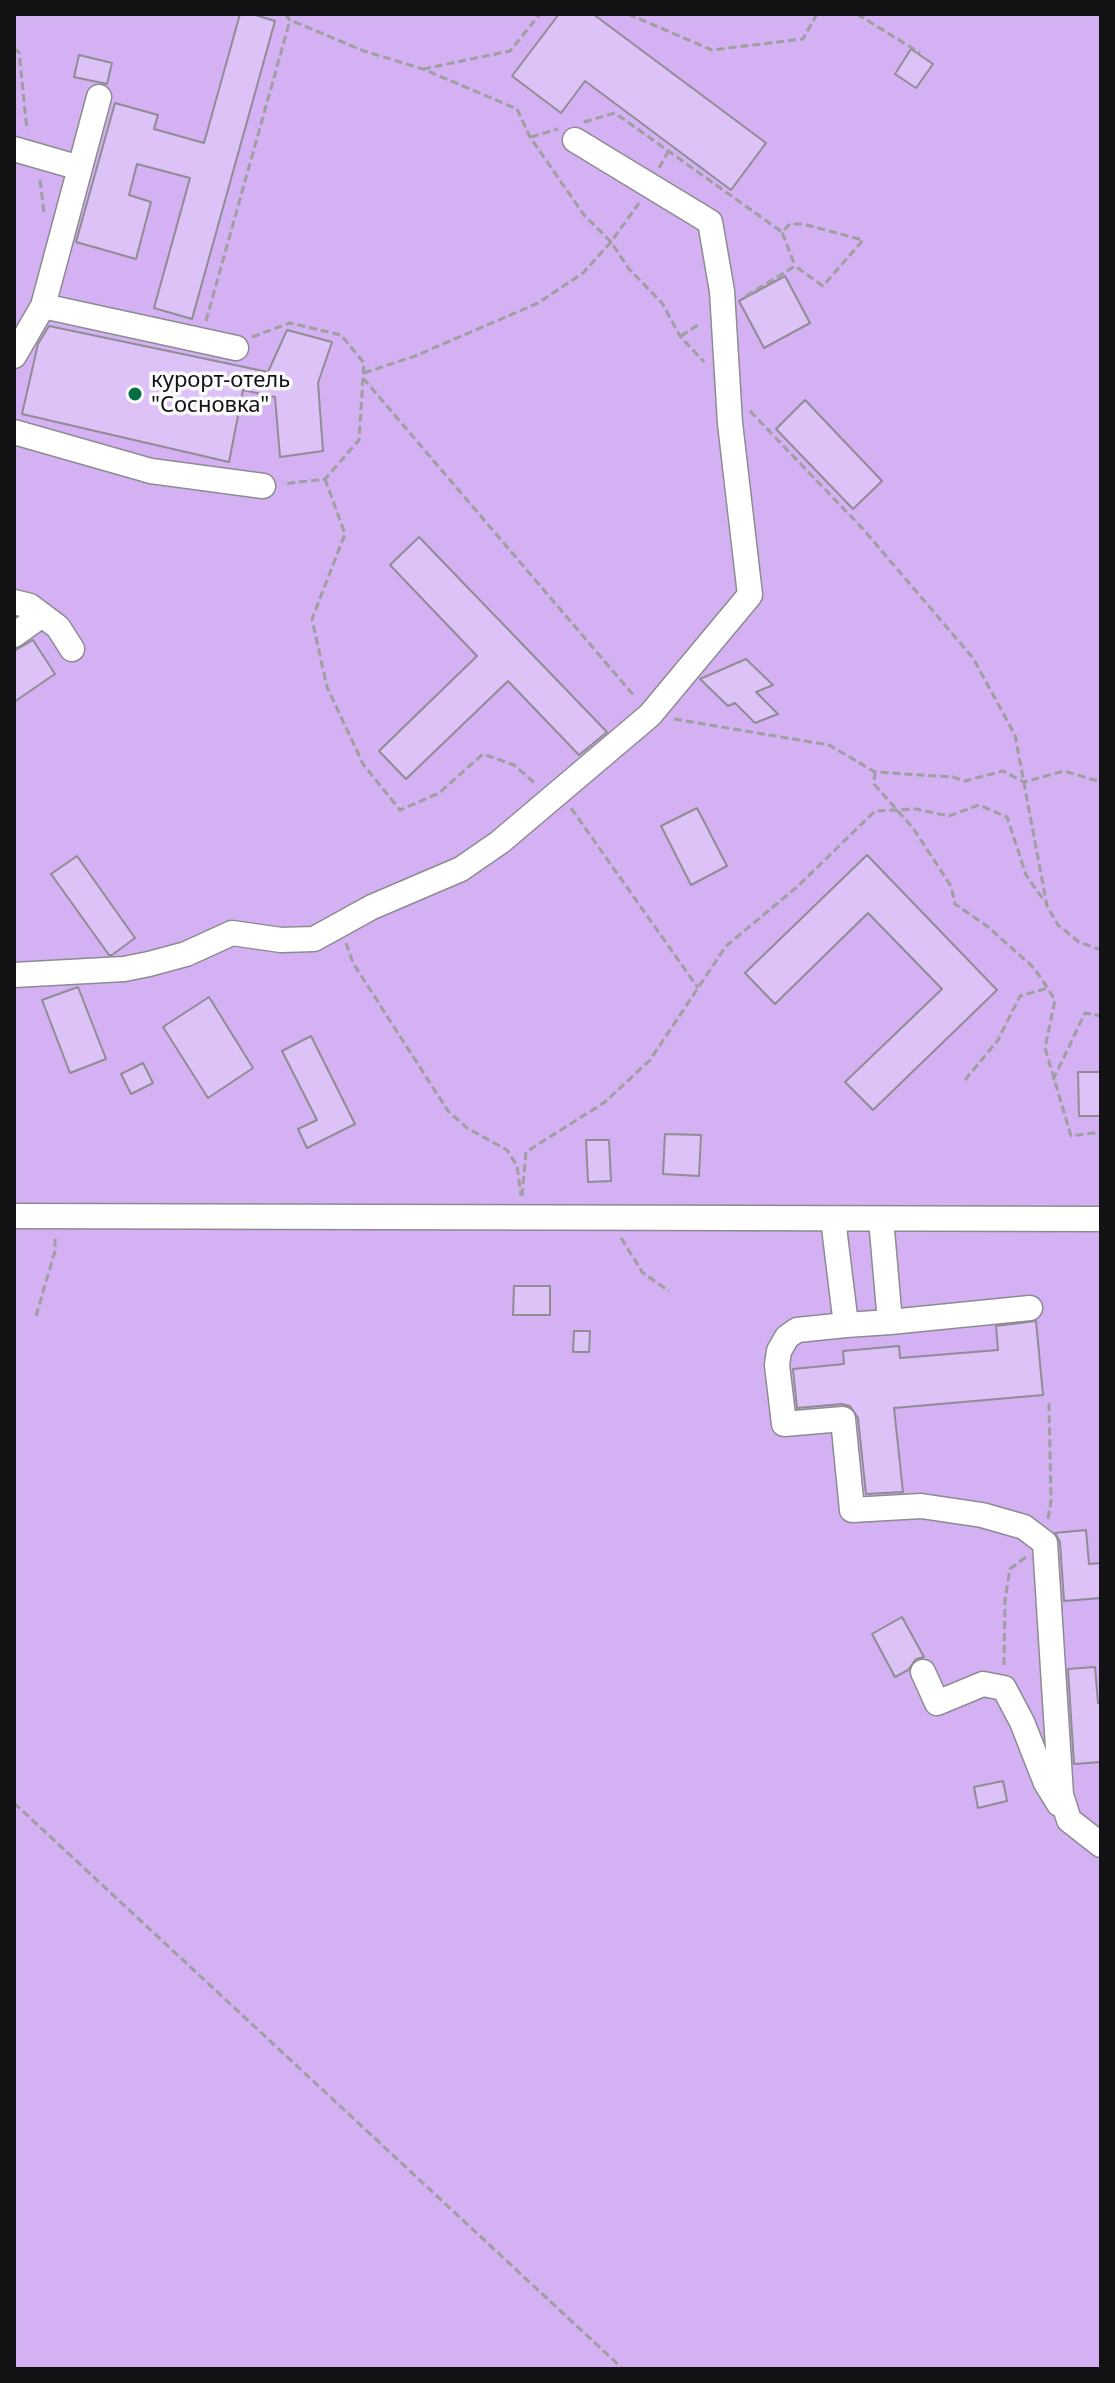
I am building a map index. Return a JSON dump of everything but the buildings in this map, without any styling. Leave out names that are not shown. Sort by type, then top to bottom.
[{"type":"street","points":[[14,356],[43,306],[99,97]]},
{"type":"street","points":[[14,975],[124,969],[186,954],[232,933],[281,940],[314,939],[372,907],[461,869],[500,842],[650,715],[750,595],[730,423],[723,310],[710,222],[569,131]]},
{"type":"street","points":[[14,149],[80,168]]},
{"type":"street","points":[[43,306],[236,348]]},
{"type":"street","points":[[14,432],[151,471],[263,486]]},
{"type":"street","points":[[14,602],[30,606],[58,627],[72,649]]},
{"type":"street","points":[[14,635],[42,615]]},
{"type":"street","points":[[14,1216],[521,1210],[608,1218],[1101,1219]]},
{"type":"street","points":[[833,1219],[846,1325]]},
{"type":"street","points":[[881,1219],[890,1322]]},
{"type":"street","points":[[1030,1308],[797,1330],[787,1337],[779,1351],[777,1365],[784,1424],[843,1419],[852,1510],[921,1506],[982,1515],[1024,1527],[1045,1543],[1061,1795],[1069,1820]]},
{"type":"street","points":[[923,1672],[937,1703],[983,1684],[1004,1688],[1022,1722],[1046,1783],[1069,1820],[1101,1845]]},
{"type":"path","points":[[423,69],[510,51],[540,14]]},
{"type":"path","points":[[628,14],[712,50],[803,39],[817,14]]},
{"type":"path","points":[[857,14],[920,53]]},
{"type":"path","points":[[201,341],[290,20]]},
{"type":"path","points":[[530,137],[569,131],[615,113],[782,232],[795,266],[823,286],[863,240],[803,224],[790,224],[782,232]]},
{"type":"path","points":[[363,375],[538,303],[583,273],[633,213]]},
{"type":"path","points":[[680,336],[795,266]]},
{"type":"path","points":[[236,348],[248,338],[290,323],[341,335],[364,363],[359,440],[325,479],[263,486]]},
{"type":"path","points":[[363,375],[650,715],[829,745],[875,772],[953,777],[965,781],[1003,771],[1024,782],[1064,771],[1101,782]]},
{"type":"path","points":[[325,479],[345,534],[312,619],[327,687],[363,764],[400,810],[439,793],[483,754],[514,765],[556,795],[698,988]]},
{"type":"path","points":[[875,772],[874,784],[913,828],[951,886],[955,904],[987,926],[1032,966],[1048,988],[1055,1000],[1045,1048],[1071,1136],[1101,1132]]},
{"type":"path","points":[[521,1210],[526,1152],[605,1102],[650,1060],[726,946],[797,887],[875,811],[916,809],[949,816],[979,805],[1007,817],[1026,875],[1047,906]]},
{"type":"path","points":[[336,927],[342,932],[353,963],[448,1111],[467,1128],[507,1150],[517,1166],[521,1210]]},
{"type":"path","points":[[965,1080],[998,1040],[1020,996],[1048,988]]},
{"type":"path","points":[[1053,1080],[1085,1013],[1101,1016]]},
{"type":"path","points":[[521,1210],[525,1163]]},
{"type":"path","points":[[36,1316],[55,1251],[52,1216]]},
{"type":"path","points":[[608,1218],[643,1273],[669,1291]]},
{"type":"path","points":[[1004,1688],[1005,1600],[1010,1569],[1045,1543],[1051,1501],[1049,1403]]},
{"type":"path","points":[[14,1803],[623,2369]]},
{"type":"shaded area","points":[[14,14],[1101,14],[1101,2369],[14,2369]]},
{"type":"place","name":"курорт-отель \"Сосновка\"","points":[[135,394]]}]
